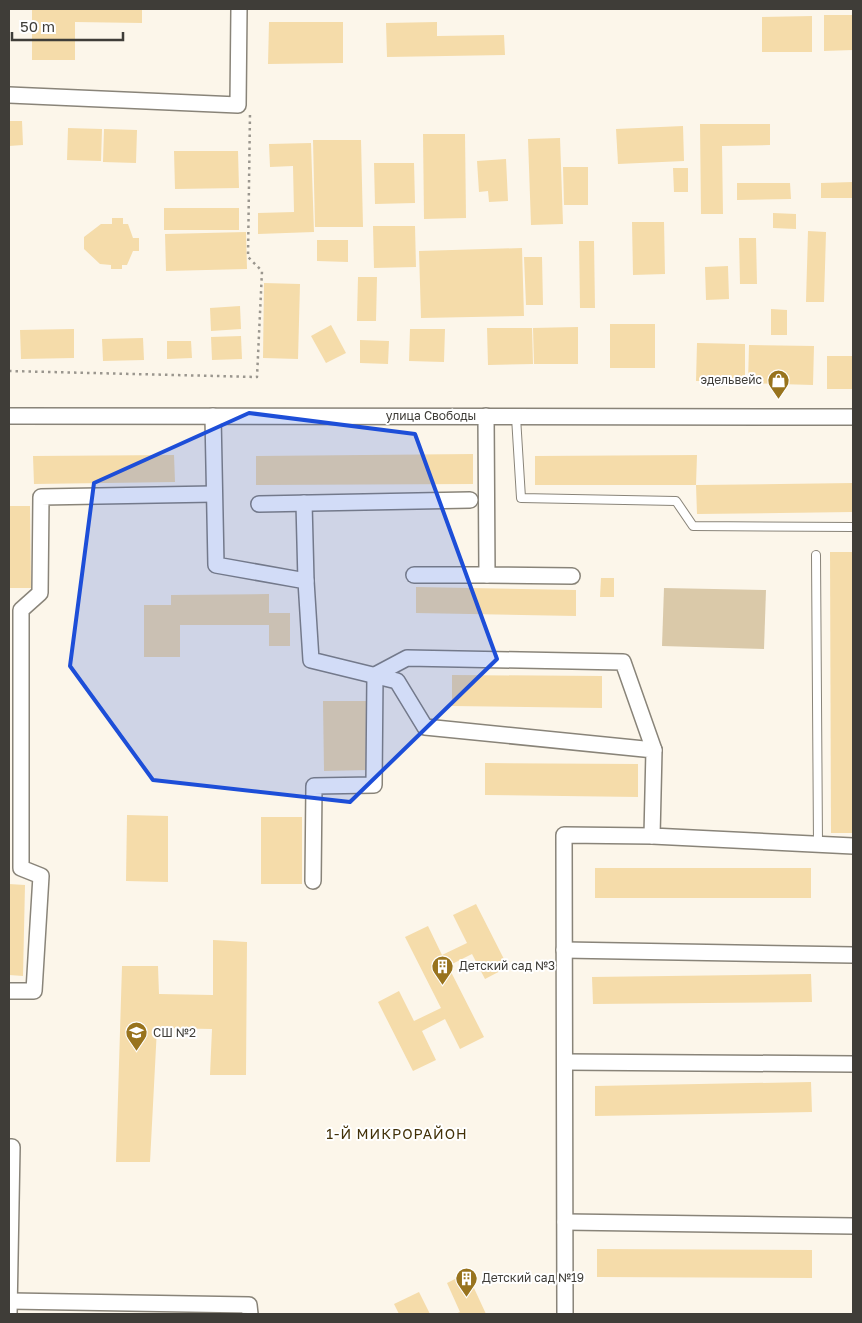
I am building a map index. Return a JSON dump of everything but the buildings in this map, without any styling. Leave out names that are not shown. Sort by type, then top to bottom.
[{"type":"street","points":[[9,96],[238,105],[239,9]]},
{"type":"street","name":"улица Свободы","points":[[9,416],[853,416]]},
{"type":"street","points":[[213,416],[216,565],[306,581]]},
{"type":"street","points":[[486,416],[487,575]]},
{"type":"street","points":[[9,990],[34,990],[35,981],[41,876],[22,868],[22,610],[40,593],[41,497],[214,494]]},
{"type":"street","points":[[259,504],[470,500]]},
{"type":"street","points":[[304,503],[311,660],[397,681],[425,727],[654,750]]},
{"type":"street","points":[[414,575],[572,576]]},
{"type":"street","points":[[375,675],[407,658],[623,662],[654,750],[652,836]]},
{"type":"street","points":[[313,881],[314,786],[374,785],[375,675]]},
{"type":"street","points":[[565,1314],[564,835],[652,836],[853,846]]},
{"type":"street","points":[[564,950],[853,955]]},
{"type":"street","points":[[564,1062],[853,1064]]},
{"type":"street","points":[[9,1147],[12,1147],[9,1308],[249,1305],[250,1314]]},
{"type":"street","points":[[565,1222],[853,1226]]},
{"type":"lane","points":[[516,416],[521,498],[676,501],[693,526],[853,527]]},
{"type":"lane","points":[[816,555],[818,844]]},
{"type":"path","points":[[9,371],[257,377],[262,271],[248,257],[250,108]]},
{"type":"highlighted area","points":[[249,413],[415,434],[497,659],[350,802],[153,780],[70,666],[94,483]]},
{"type":"shaded area","points":[[664,588],[766,590],[764,649],[662,646]]},
{"type":"place","name":"эдельвейс","points":[[778,399]]},
{"type":"place","name":"Детский сад №3","points":[[443,985]]},
{"type":"place","name":"СШ №2","points":[[137,1052]]},
{"type":"place","name":"Детский сад №19","points":[[466,1297]]},
{"type":"district","name":"1-Й МИКРОРАЙОН","points":[[397,1134]]}]
